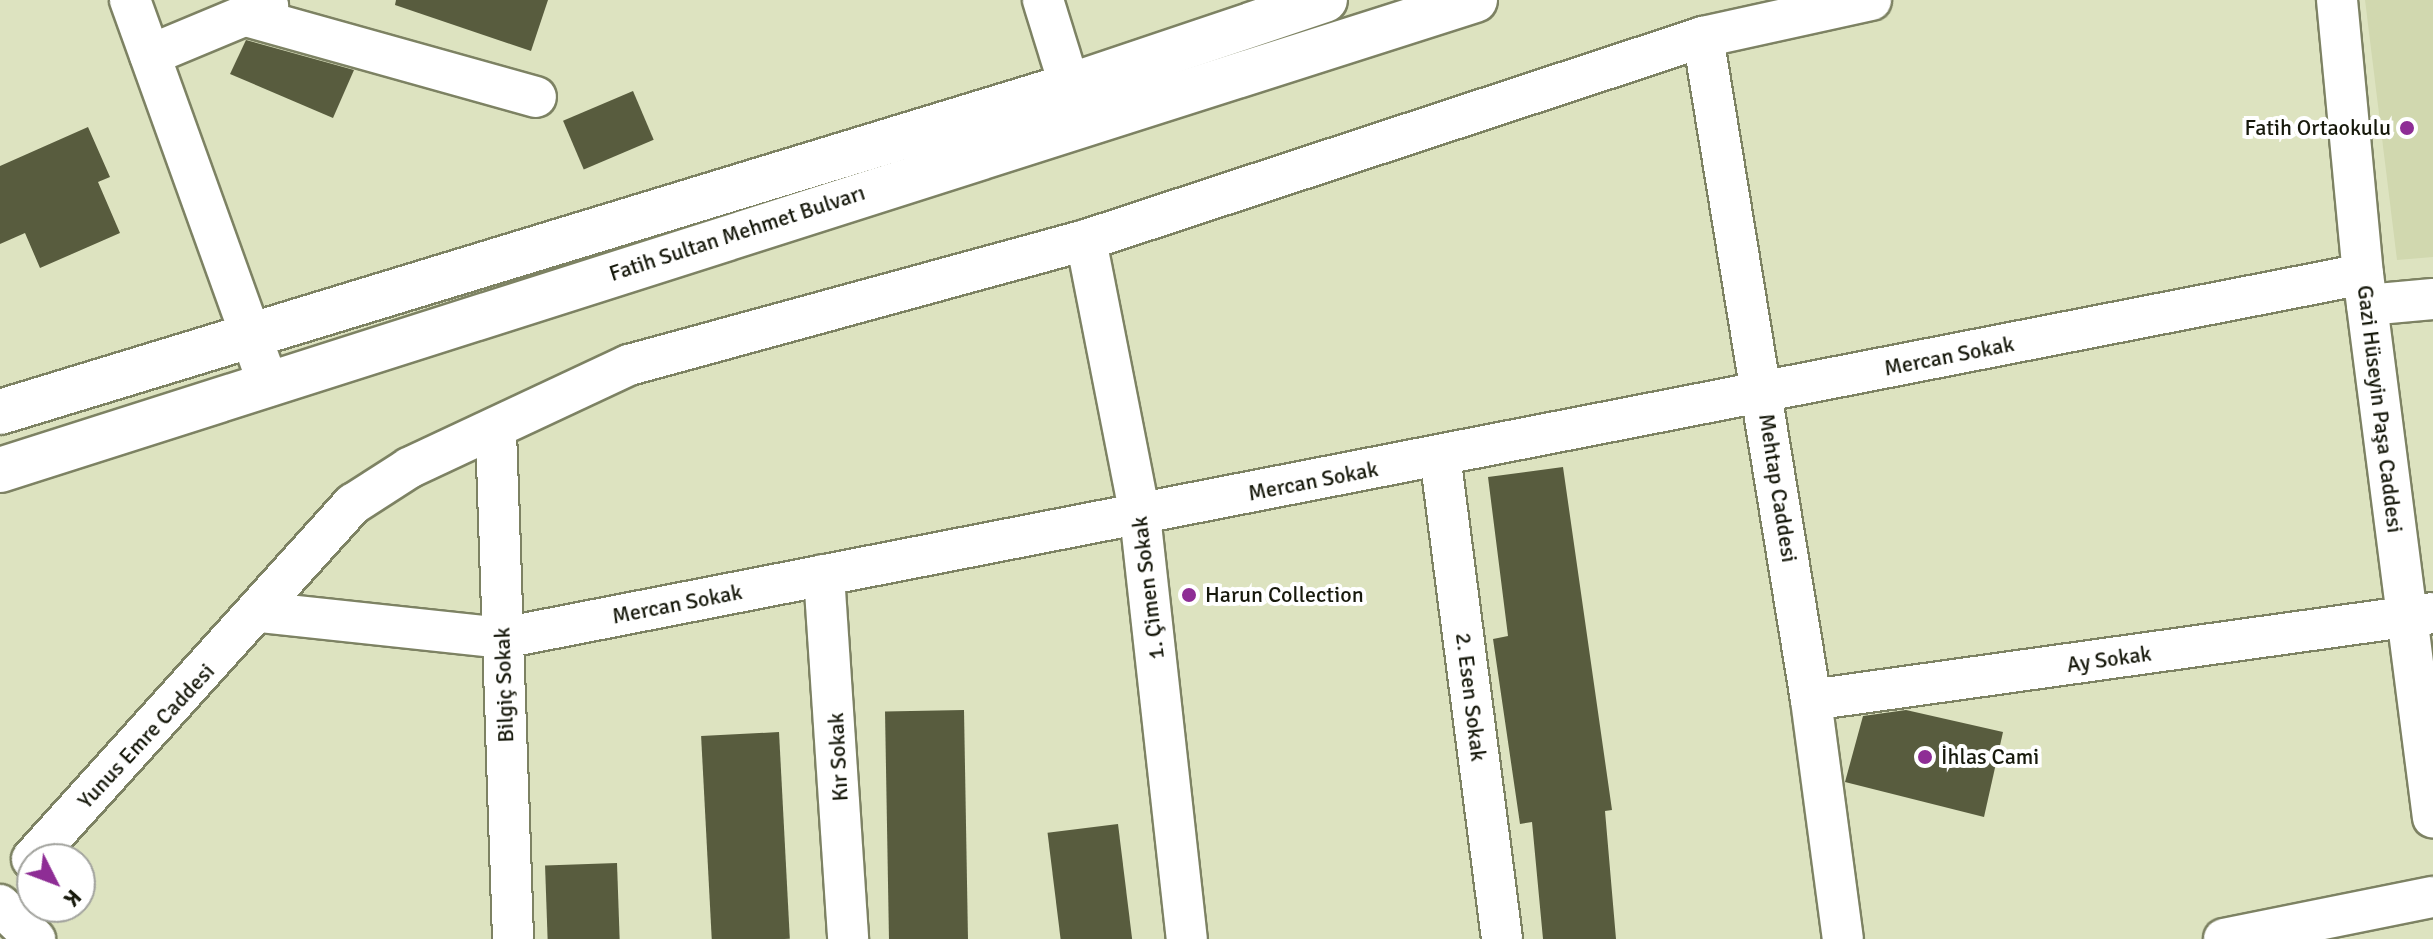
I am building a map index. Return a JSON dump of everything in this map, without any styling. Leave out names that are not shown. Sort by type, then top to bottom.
[{"type":"main road","name":"Fatih Sultan Mehmet Bulvarı","points":[[0,470],[269,386],[1075,105],[1325,0]]},
{"type":"main road","name":"Fatih Sultan Mehmet Bulvarı","points":[[0,412],[250,334],[1075,105],[1475,0]]},
{"type":"street","points":[[130,0],[269,386]]},
{"type":"street","points":[[150,55],[284,0]]},
{"type":"street","points":[[1043,0],[1075,105]]},
{"type":"street","name":"Yunus Emre Caddesi","points":[[47,843],[260,612],[353,504],[409,468],[496,431],[629,365],[1086,240],[1703,37],[1871,0]]},
{"type":"street","name":"Gazi Hüseyin Paşa Caddesi","points":[[2337,0],[2365,290],[2420,615],[2433,818]]},
{"type":"street","points":[[246,16],[536,97]]},
{"type":"street","name":"Mehtap Caddesi","points":[[1703,37],[1811,700],[1843,939]]},
{"type":"street","name":"1. Çimen Sokak","points":[[1086,240],[1140,515],[1187,939]]},
{"type":"street","name":"Mercan Sokak","points":[[260,612],[503,638],[1763,392],[2365,290],[2433,299]]},
{"type":"street","name":"Bilgiç Sokak","points":[[496,431],[513,939]]},
{"type":"street","name":"2. Esen Sokak","points":[[1440,455],[1502,939]]},
{"type":"street","name":"Kır Sokak","points":[[824,575],[848,939]]},
{"type":"street","name":"Ay Sokak","points":[[1811,700],[2420,615]]},
{"type":"street","name":"Yunus Emre Caddesi","points":[[0,894],[16,876]]},
{"type":"street","points":[[2224,939],[2433,897]]},
{"type":"street","points":[[0,905],[35,939]]},
{"type":"shaded area","name":"Fatih Ortaokulu","points":[[2365,0],[2433,0],[2433,257],[2397,260]]},
{"type":"building","points":[[396,0],[548,0],[531,51],[395,5]]},
{"type":"building","points":[[246,40],[354,70],[333,118],[230,74]]},
{"type":"building","points":[[633,91],[654,140],[584,169],[563,121]]},
{"type":"building","points":[[88,127],[110,177],[98,182],[120,233],[40,268],[25,233],[0,244],[0,166]]},
{"type":"building","points":[[1563,467],[1612,810],[1605,811],[1616,939],[1543,939],[1532,822],[1520,824],[1493,639],[1508,636],[1488,477]]},
{"type":"building","points":[[964,710],[968,939],[889,939],[885,711]]},
{"type":"building","name":"İhlas Cami","points":[[1906,710],[2003,732],[1984,817],[1845,782],[1863,716]]},
{"type":"building","points":[[779,732],[790,939],[712,939],[701,736]]},
{"type":"building","points":[[1118,824],[1132,939],[1061,939],[1048,833]]},
{"type":"building","points":[[617,863],[620,939],[548,939],[545,866]]},
{"type":"place","name":"Fatih Ortaokulu","points":[[2407,128]]},
{"type":"place","name":"Harun Collection","points":[[1189,595]]},
{"type":"place","name":"İhlas Cami","points":[[1925,757]]}]
